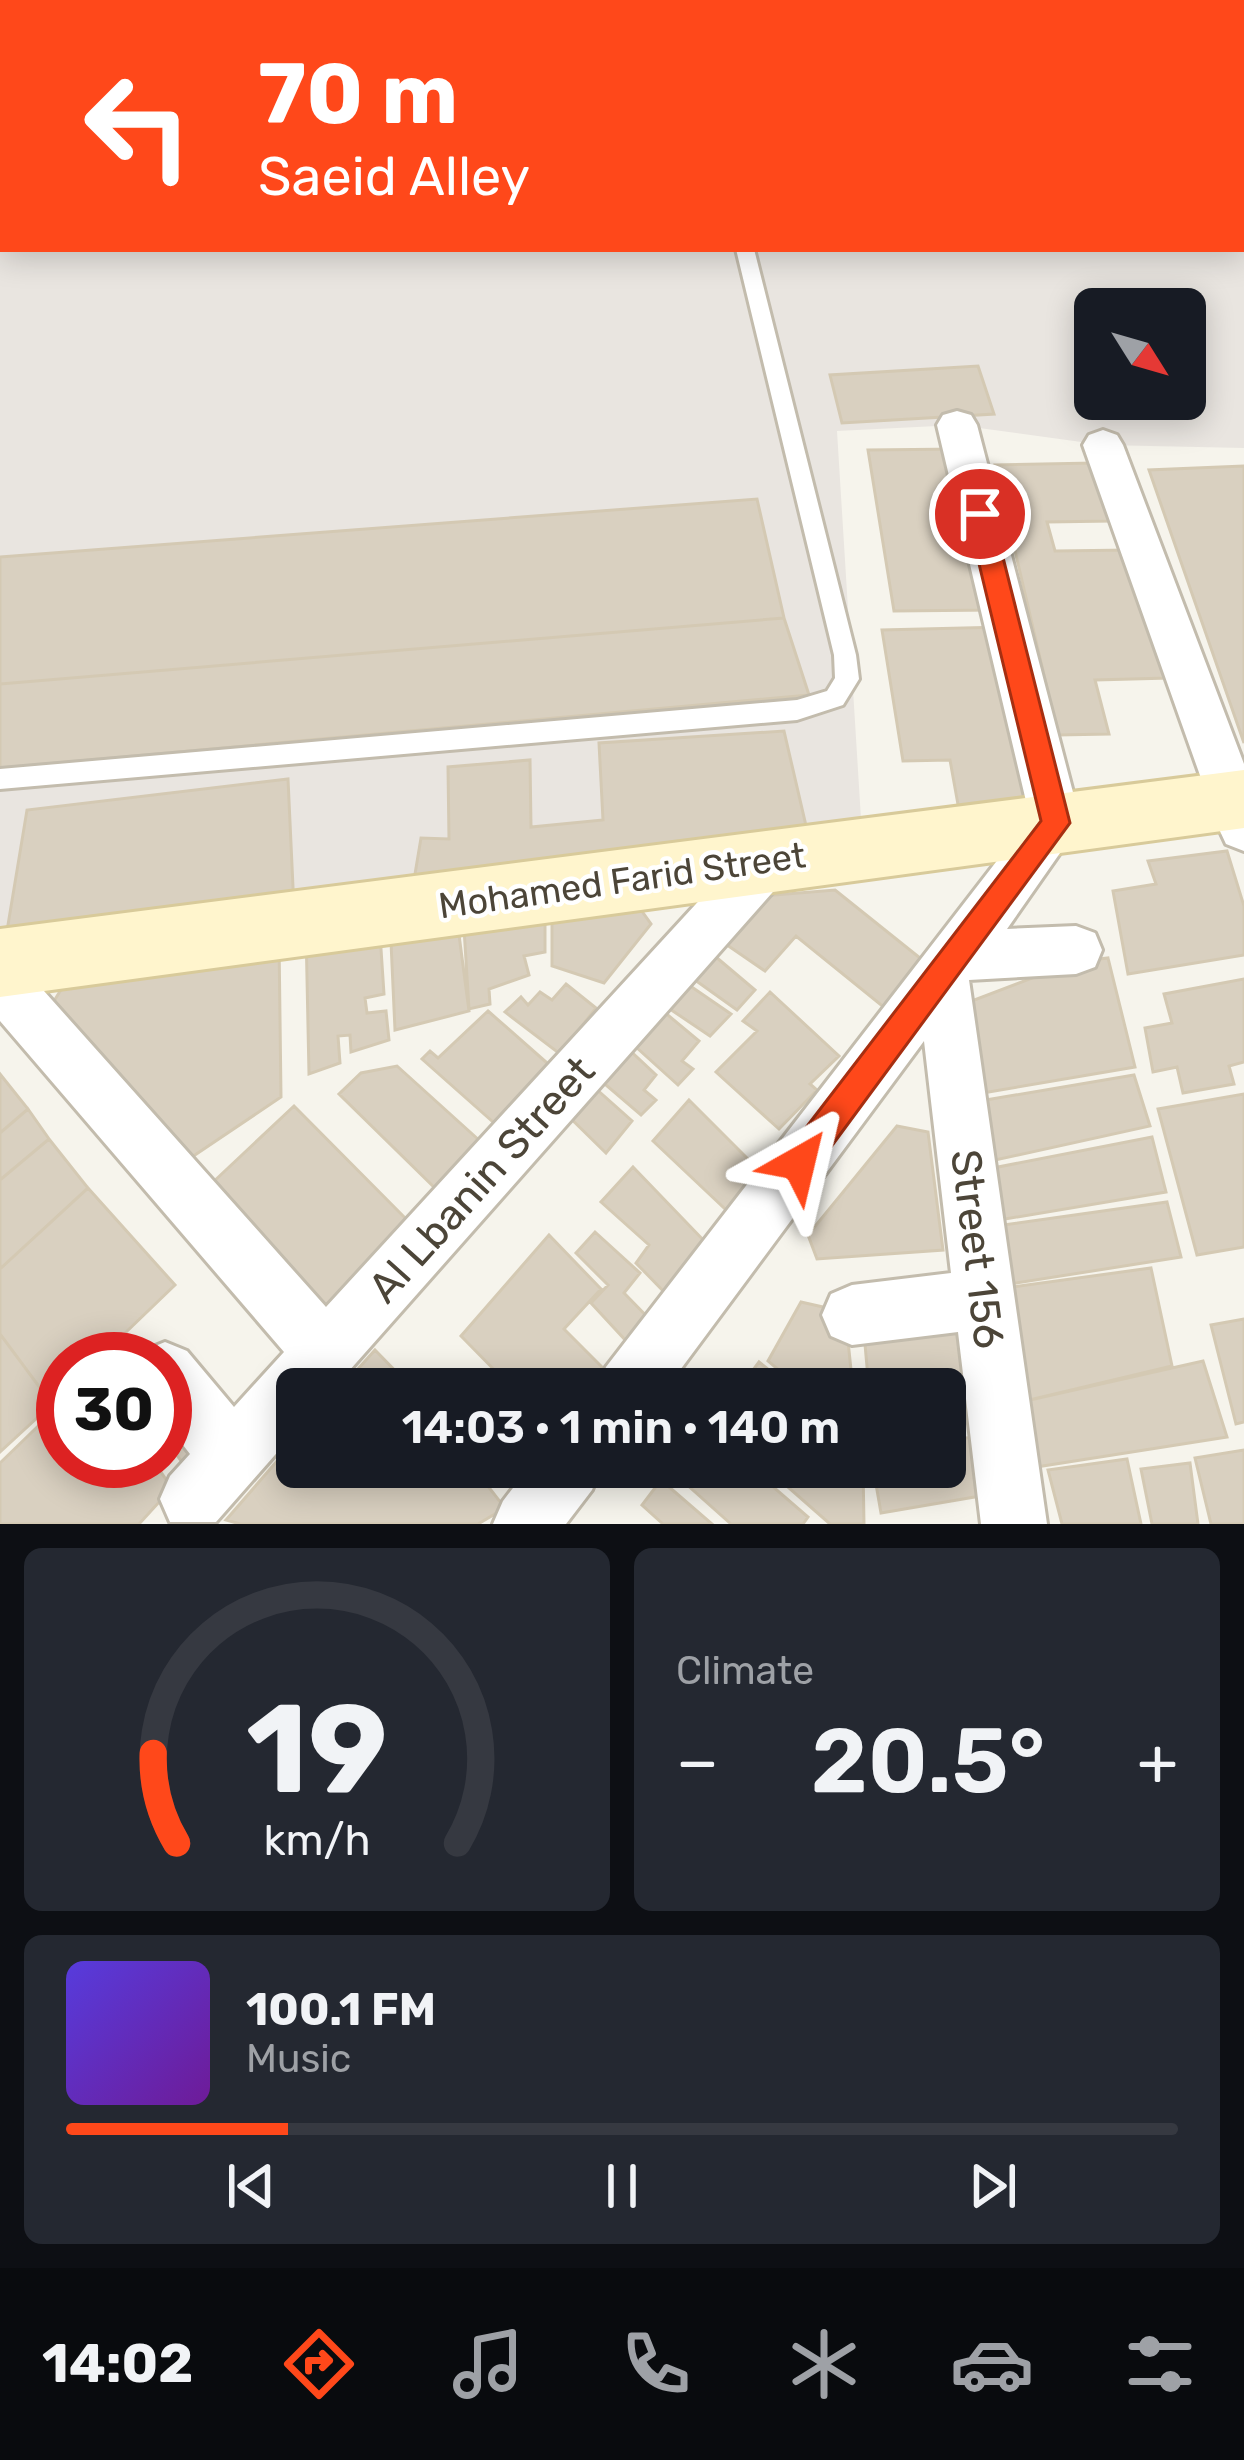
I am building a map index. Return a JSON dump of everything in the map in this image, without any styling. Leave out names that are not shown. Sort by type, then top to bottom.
[{"type":"street","points":[[644,1368],[1056,823],[958,425]]},
{"type":"street","points":[[1103,446],[1240,810]]},
{"type":"street","name":"Mohamed Farid Street","points":[[0,963],[1056,823],[1240,810]]},
{"type":"street","name":"Al Lbanin Street","points":[[192,1432],[212,1477],[769,860]]},
{"type":"street","points":[[949,965],[1076,950]]},
{"type":"street","name":"Street 156","points":[[949,965],[1014,1524]]},
{"type":"street","points":[[0,981],[325,1352]]},
{"type":"street","points":[[852,1315],[985,1299]]},
{"type":"street","points":[[526,1524],[553,1488]]},
{"type":"lane","points":[[0,778],[797,710],[835,698],[847,679],[845,655],[747,252]]},
{"type":"shaded area","points":[[0,252],[1244,252],[1244,448],[1103,445],[957,425],[837,431],[862,835],[0,942]]},
{"type":"building","points":[[978,366],[994,414],[842,423],[830,375]]},
{"type":"building","points":[[959,449],[993,610],[894,611],[868,450]]},
{"type":"building","points":[[1094,463],[1111,521],[1047,522],[1055,551],[1130,550],[1168,678],[1095,680],[1109,734],[1058,735],[995,465]]},
{"type":"building","points":[[1244,466],[1244,743],[1149,470]]},
{"type":"building","points":[[757,499],[784,618],[0,684],[0,557]]},
{"type":"building","points":[[784,618],[809,695],[0,768],[0,684]]},
{"type":"building","points":[[1004,627],[1045,808],[959,810],[950,760],[903,761],[882,630]]},
{"type":"building","points":[[784,731],[810,843],[414,880],[421,838],[449,839],[448,767],[530,760],[531,827],[603,820],[599,743]]},
{"type":"building","points":[[288,779],[294,909],[5,943],[27,810]]},
{"type":"building","points":[[1227,851],[1244,906],[1244,955],[1128,974],[1113,891],[1156,884],[1148,861]]},
{"type":"building","points":[[835,890],[935,970],[896,1017],[796,936],[765,971],[714,936],[750,897]]},
{"type":"building","points":[[631,896],[651,924],[604,983],[552,966],[552,908]]},
{"type":"building","points":[[545,901],[545,952],[524,956],[529,975],[489,989],[490,1004],[469,1009],[463,912]]},
{"type":"building","points":[[456,912],[469,1011],[395,1030],[390,920]]},
{"type":"building","points":[[379,919],[384,994],[365,998],[367,1013],[386,1011],[389,1040],[351,1052],[350,1035],[338,1036],[340,1063],[309,1074],[306,930]]},
{"type":"building","points":[[279,939],[281,1097],[186,1161],[54,1001],[78,962]]},
{"type":"building","points":[[710,952],[755,990],[737,1010],[688,975]]},
{"type":"building","points":[[1108,958],[1135,1067],[977,1094],[969,1002],[1074,962]]},
{"type":"building","points":[[1244,979],[1244,1062],[1229,1066],[1234,1084],[1183,1093],[1177,1067],[1153,1072],[1145,1028],[1172,1023],[1164,994]]},
{"type":"building","points":[[683,981],[731,1014],[710,1036],[661,1003]]},
{"type":"building","points":[[566,984],[596,1008],[560,1054],[505,1012],[521,997],[528,1005],[540,992],[552,1000]]},
{"type":"building","points":[[770,992],[839,1056],[810,1084],[817,1090],[779,1129],[716,1072],[757,1031],[743,1021]]},
{"type":"building","points":[[657,1006],[699,1041],[682,1061],[693,1069],[678,1085],[626,1038]]},
{"type":"building","points":[[488,1011],[555,1070],[502,1130],[422,1059],[430,1051],[438,1058]]},
{"type":"building","points":[[623,1044],[656,1075],[644,1090],[656,1100],[641,1115],[593,1074]]},
{"type":"building","points":[[397,1066],[480,1141],[437,1190],[339,1094],[361,1073]]},
{"type":"building","points":[[0,1074],[28,1109],[0,1133]]},
{"type":"building","points":[[1134,1075],[1150,1126],[986,1162],[974,1102]]},
{"type":"building","points":[[585,1079],[632,1121],[606,1153],[560,1108]]},
{"type":"building","points":[[1244,1094],[1244,1247],[1197,1255],[1158,1109]]},
{"type":"building","points":[[689,1100],[771,1182],[740,1223],[653,1141]]},
{"type":"building","points":[[294,1106],[418,1231],[336,1324],[210,1185]]},
{"type":"building","points":[[28,1109],[49,1139],[0,1180],[0,1133]]},
{"type":"building","points":[[897,1126],[928,1132],[943,1250],[817,1259],[808,1235]]},
{"type":"building","points":[[1152,1137],[1166,1192],[999,1220],[988,1169]]},
{"type":"building","points":[[49,1139],[88,1188],[0,1269],[0,1180]]},
{"type":"building","points":[[633,1167],[710,1247],[669,1297],[636,1263],[649,1245],[601,1202]]},
{"type":"building","points":[[88,1188],[175,1285],[126,1332],[36,1332],[36,1382],[0,1334],[0,1269]]},
{"type":"building","points":[[1167,1202],[1181,1257],[1010,1284],[996,1226]]},
{"type":"building","points":[[595,1232],[640,1273],[624,1293],[660,1330],[641,1357],[591,1303],[608,1285],[576,1253]]},
{"type":"building","points":[[549,1235],[601,1289],[564,1329],[603,1368],[492,1368],[461,1336]]},
{"type":"building","points":[[1151,1268],[1172,1366],[1021,1402],[1005,1288]]},
{"type":"building","points":[[801,1302],[845,1312],[851,1368],[776,1368],[768,1361]]},
{"type":"building","points":[[958,1315],[962,1368],[867,1368],[863,1322]]},
{"type":"building","points":[[1244,1319],[1244,1422],[1236,1424],[1211,1325]]},
{"type":"building","points":[[0,1334],[36,1382],[36,1419],[0,1452]]},
{"type":"building","points":[[375,1350],[393,1368],[359,1368]]},
{"type":"building","points":[[1203,1361],[1227,1437],[1030,1468],[1021,1402]]},
{"type":"building","points":[[192,1423],[213,1452],[192,1476]]},
{"type":"building","points":[[36,1428],[36,1488],[172,1488],[139,1524],[0,1524],[0,1463]]},
{"type":"building","points":[[994,1434],[1004,1492],[881,1513],[877,1488],[966,1488],[966,1438]]},
{"type":"building","points":[[1244,1450],[1244,1524],[1211,1524],[1195,1458]]},
{"type":"building","points":[[1127,1459],[1141,1524],[1062,1524],[1048,1470]]},
{"type":"building","points":[[276,1462],[276,1488],[489,1488],[505,1508],[478,1524],[240,1524],[226,1520]]},
{"type":"building","points":[[1190,1463],[1198,1524],[1152,1524],[1141,1469]]},
{"type":"building","points":[[655,1488],[670,1488],[712,1524],[663,1524],[642,1505]]},
{"type":"building","points":[[691,1488],[774,1488],[808,1517],[803,1524],[731,1524]]},
{"type":"building","points":[[789,1488],[863,1488],[864,1524],[830,1524]]},
{"type":"route","points":[[799,1163],[1056,823],[980,514]]}]
